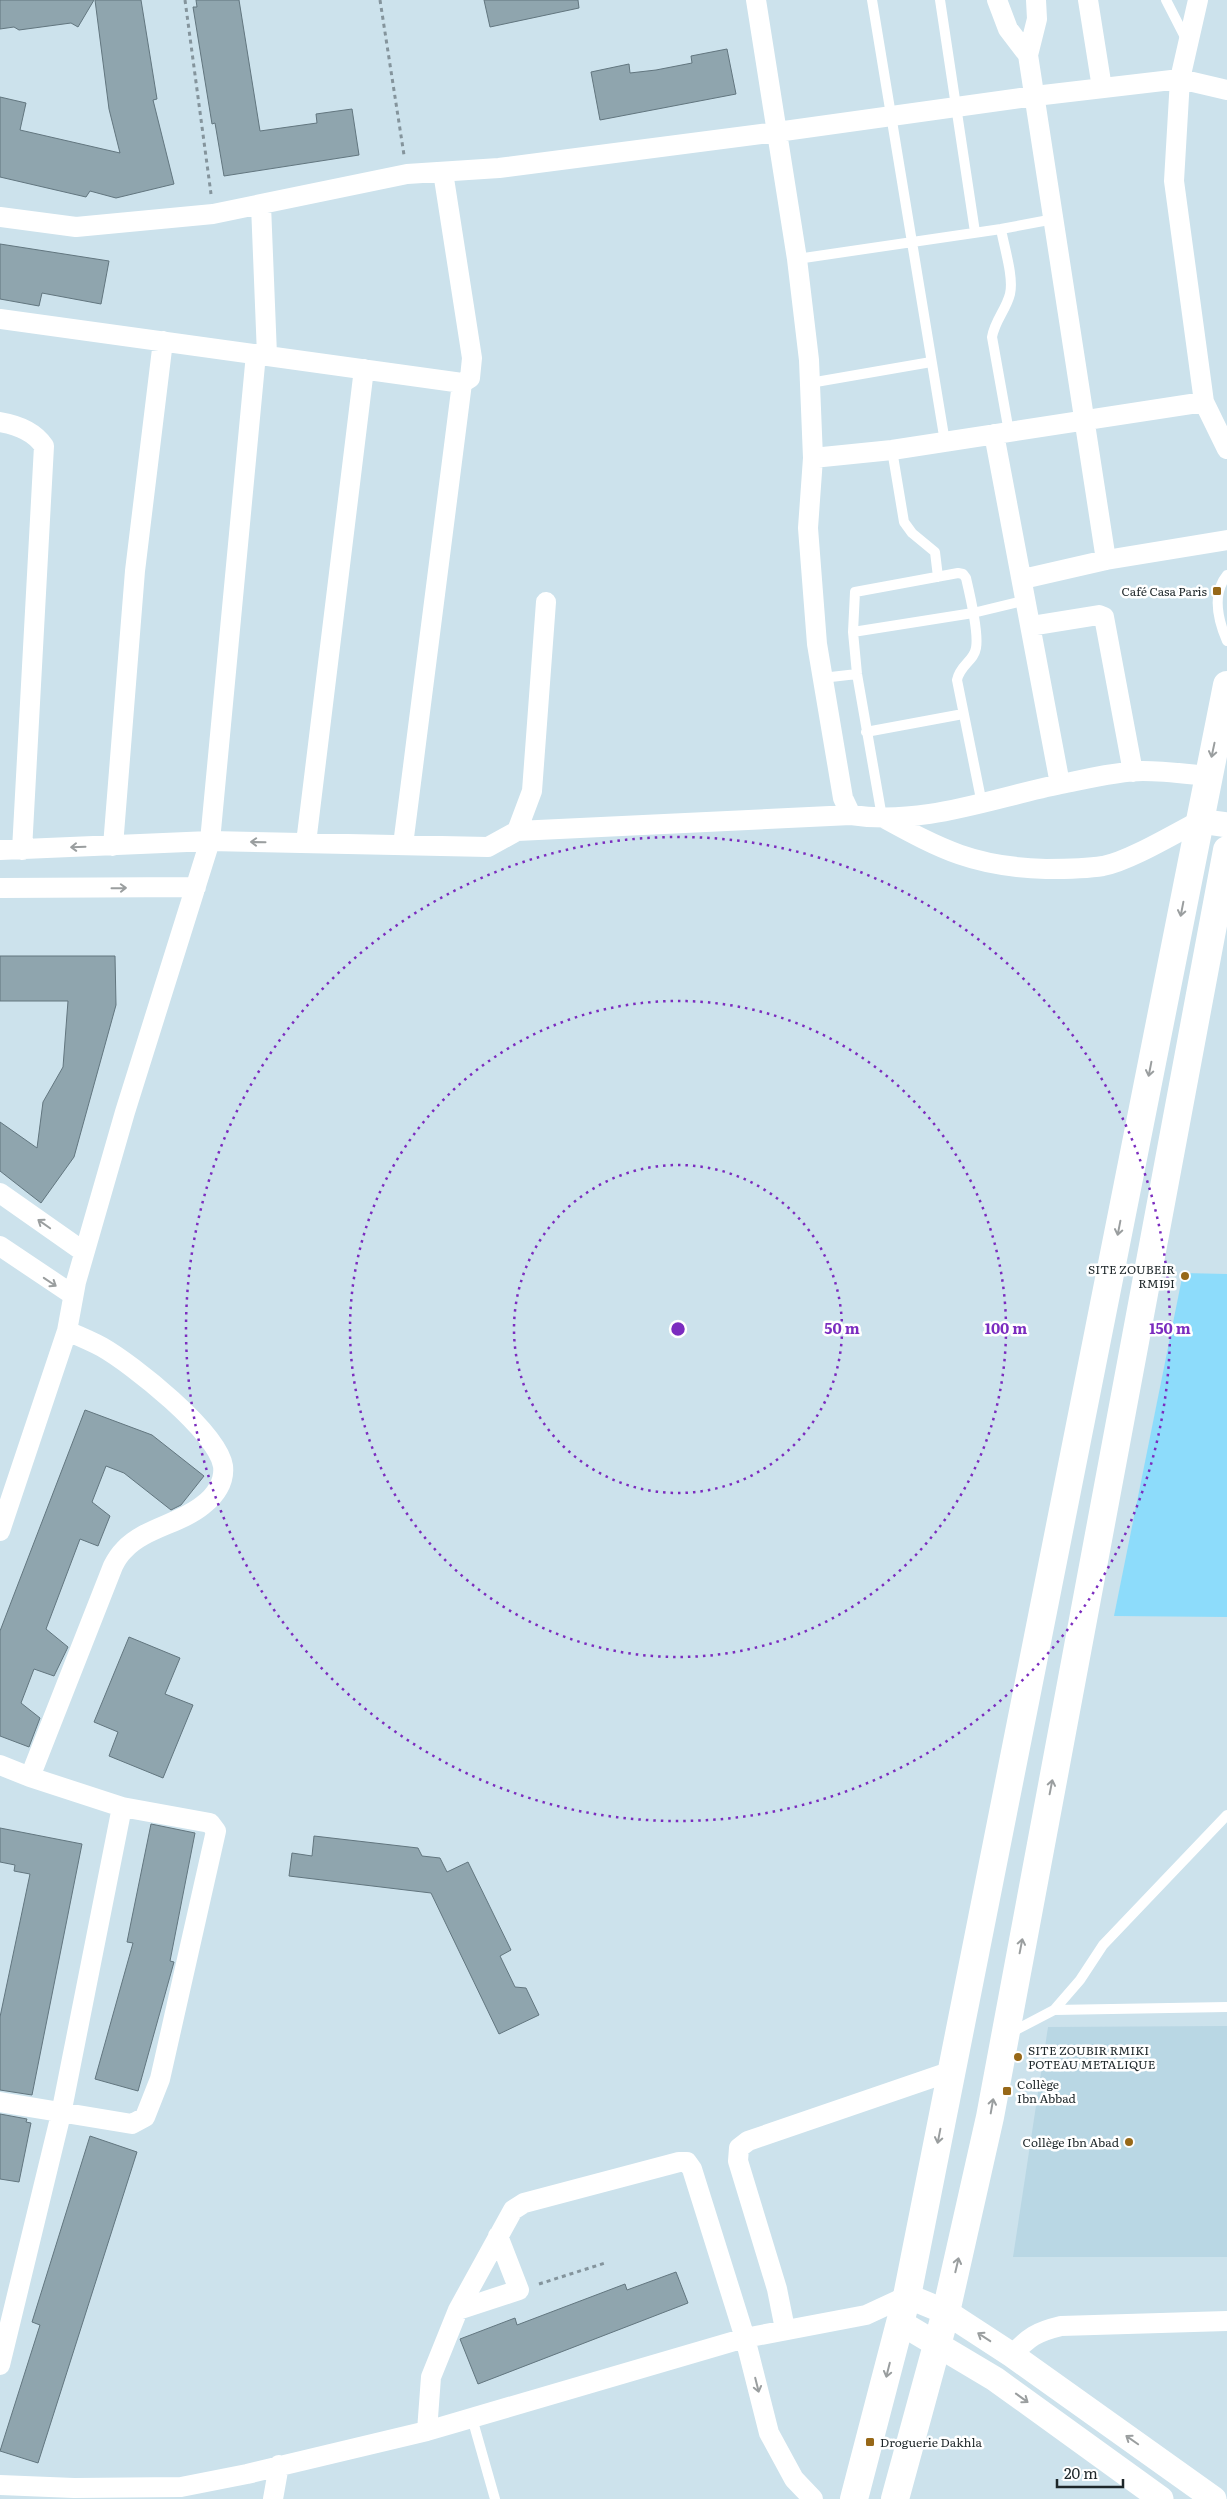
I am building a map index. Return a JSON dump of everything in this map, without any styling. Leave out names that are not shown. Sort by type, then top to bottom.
[{"type":"main road","points":[[854,2499],[907,2296],[1227,685]]},
{"type":"main road","points":[[895,2499],[946,2312],[990,2116],[1227,850]]},
{"type":"street","points":[[756,0],[797,259],[810,383],[813,458],[808,528],[817,644],[843,798],[851,815]]},
{"type":"street","points":[[997,0],[1008,30],[1028,55]]},
{"type":"street","points":[[1036,0],[1037,20],[1028,55],[1106,560]]},
{"type":"street","points":[[1088,0],[1102,88]]},
{"type":"street","points":[[1198,0],[1180,79],[1179,133],[1174,181],[1204,402],[1227,449]]},
{"type":"street","points":[[0,217],[76,228],[213,214],[407,174],[499,168],[1035,96],[1180,79],[1227,90]]},
{"type":"street","points":[[0,319],[462,383],[470,378],[472,358],[443,172]]},
{"type":"street","points":[[0,1532],[68,1331],[73,1296],[84,1252],[124,1112],[210,841],[261,355],[268,336],[261,205]]},
{"type":"street","points":[[113,846],[135,571],[163,341]]},
{"type":"street","points":[[306,843],[364,369]]},
{"type":"street","points":[[403,845],[462,383]]},
{"type":"street","points":[[813,458],[892,450],[1204,402]]},
{"type":"street","points":[[0,422],[12,424],[36,435],[44,446],[22,850]]},
{"type":"street","points":[[1002,433],[1026,600],[1060,784]]},
{"type":"street","points":[[1023,579],[1106,560],[1227,540]]},
{"type":"street","points":[[516,831],[532,791],[546,602]]},
{"type":"street","points":[[1031,626],[1099,615],[1104,618],[1133,772]]},
{"type":"street","points":[[0,850],[210,841],[488,847],[516,831],[851,815],[882,817],[918,815],[982,804],[1060,784],[1133,772],[1143,771],[1208,776]]},
{"type":"street","points":[[882,817],[934,845],[972,860],[1010,868],[1058,869],[1104,866],[1199,821],[1227,825]]},
{"type":"street","points":[[0,888],[196,887]]},
{"type":"street","points":[[0,1193],[84,1252]]},
{"type":"street","points":[[0,1246],[73,1296]]},
{"type":"street","points":[[30,1778],[113,1566],[124,1549],[145,1535],[182,1518],[203,1505],[222,1482],[223,1465],[214,1448],[171,1399],[121,1359],[102,1347],[68,1331]]},
{"type":"street","points":[[0,1765],[30,1778],[122,1807],[210,1823],[216,1831],[160,2079],[145,2118],[132,2124],[62,2114],[0,2102]]},
{"type":"street","points":[[0,2365],[62,2114],[122,1807]]},
{"type":"street","points":[[785,2329],[778,2289],[738,2161],[739,2148],[748,2141],[952,2071]]},
{"type":"street","points":[[427,2432],[431,2377],[458,2310],[513,2210],[524,2203],[678,2162],[687,2162],[692,2170],[745,2338],[769,2433],[794,2479],[813,2499]]},
{"type":"street","points":[[458,2310],[519,2290],[498,2236]]},
{"type":"street","points":[[0,2485],[74,2488],[181,2487],[427,2432],[745,2338],[866,2315],[907,2296],[946,2312],[1012,2355],[1214,2499]]},
{"type":"street","points":[[866,2315],[900,2323],[937,2343],[995,2379],[1161,2499]]},
{"type":"street","points":[[1012,2355],[1029,2337],[1041,2330],[1061,2326],[1227,2322]]},
{"type":"street","points":[[273,2499],[280,2465]]},
{"type":"lane","points":[[872,0],[945,442]]},
{"type":"lane","points":[[940,0],[974,232]]},
{"type":"lane","points":[[1166,0],[1188,43]]},
{"type":"lane","points":[[797,259],[1002,229],[1054,219]]},
{"type":"lane","points":[[1002,229],[1011,286],[1010,296],[994,325],[992,337],[1002,433]]},
{"type":"lane","points":[[810,383],[931,362]]},
{"type":"lane","points":[[892,450],[904,522],[912,533],[935,552],[938,577]]},
{"type":"lane","points":[[882,817],[857,674],[853,632],[855,592],[963,574],[966,578],[973,613],[976,647],[972,656],[958,671],[957,680],[982,804]]},
{"type":"lane","points":[[1227,575],[1217,591],[1223,630],[1227,641]]},
{"type":"lane","points":[[853,632],[973,613],[1026,600]]},
{"type":"lane","points":[[822,678],[857,674]]},
{"type":"lane","points":[[866,732],[963,714]]},
{"type":"lane","points":[[1004,2036],[1054,2010],[1080,1980],[1103,1945],[1227,1815]]},
{"type":"lane","points":[[1054,2010],[1227,2007]]},
{"type":"lane","points":[[472,2418],[495,2499]]},
{"type":"path","points":[[185,0],[213,214]]},
{"type":"path","points":[[380,0],[407,174]]},
{"type":"path","points":[[519,2290],[605,2263]]},
{"type":"shaded area","points":[[1183,1273],[1227,1274],[1227,1617],[1114,1616]]},
{"type":"shaded area","name":"Collège Ibn Abad","points":[[1227,2026],[1227,2257],[1013,2257],[1048,2027]]},
{"type":"building","points":[[0,0],[94,0],[78,27],[71,23],[19,30],[14,27],[0,29]]},
{"type":"building","points":[[95,0],[141,0],[157,99],[153,100],[174,184],[116,198],[90,191],[86,197],[0,177],[0,97],[26,103],[20,130],[120,153],[109,109]]},
{"type":"building","points":[[196,0],[239,0],[260,131],[317,123],[316,114],[352,109],[359,155],[224,176],[215,123],[212,124],[193,7],[197,7]]},
{"type":"building","points":[[484,0],[578,0],[579,8],[490,27]]},
{"type":"building","points":[[727,49],[736,94],[600,120],[591,72],[629,64],[630,73],[656,70],[692,63],[691,56]]},
{"type":"building","points":[[0,244],[109,261],[101,304],[42,293],[39,306],[0,299]]},
{"type":"building","points":[[0,956],[115,956],[116,1005],[74,1157],[41,1203],[0,1171],[0,1122],[37,1148],[43,1102],[63,1067],[68,1001],[0,1001]]},
{"type":"building","points":[[85,1410],[152,1435],[204,1476],[181,1505],[171,1510],[124,1473],[106,1466],[92,1502],[110,1516],[98,1546],[80,1539],[46,1629],[68,1647],[54,1676],[34,1669],[21,1703],[40,1718],[29,1747],[0,1736],[0,1631]]},
{"type":"building","points":[[129,1637],[180,1658],[165,1694],[193,1705],[163,1778],[109,1756],[118,1732],[94,1722]]},
{"type":"building","points":[[151,1824],[195,1833],[170,1961],[174,1962],[138,2091],[95,2079],[133,1943],[127,1942]]},
{"type":"building","points":[[0,1828],[82,1844],[32,2095],[0,2090],[0,2017],[30,1874],[14,1871],[15,1865],[0,1862]]},
{"type":"building","points":[[314,1836],[418,1848],[422,1856],[440,1858],[447,1872],[468,1862],[511,1950],[500,1956],[515,1987],[526,1988],[539,2015],[499,2034],[431,1893],[289,1876],[292,1853],[312,1856]]},
{"type":"building","points":[[0,2114],[27,2119],[26,2122],[31,2123],[19,2182],[0,2179]]},
{"type":"building","points":[[90,2136],[137,2152],[38,2463],[0,2451],[40,2325],[32,2322]]},
{"type":"building","points":[[676,2272],[688,2303],[478,2384],[460,2339],[515,2318],[517,2325],[625,2284],[627,2290]]},
{"type":"place","name":"Café Casa Paris","points":[[1217,591]]},
{"type":"place","name":"SITE ZOUBEIR RMI9I","points":[[1185,1276]]},
{"type":"place","name":"SITE ZOUBIR RMIKI POTEAU METALIQUE","points":[[1018,2057]]},
{"type":"place","name":"Collège Ibn Abbad","points":[[1007,2091]]},
{"type":"place","name":"Collège Ibn Abad","points":[[1129,2142]]},
{"type":"place","name":"Droguerie Dakhla","points":[[870,2442]]}]
